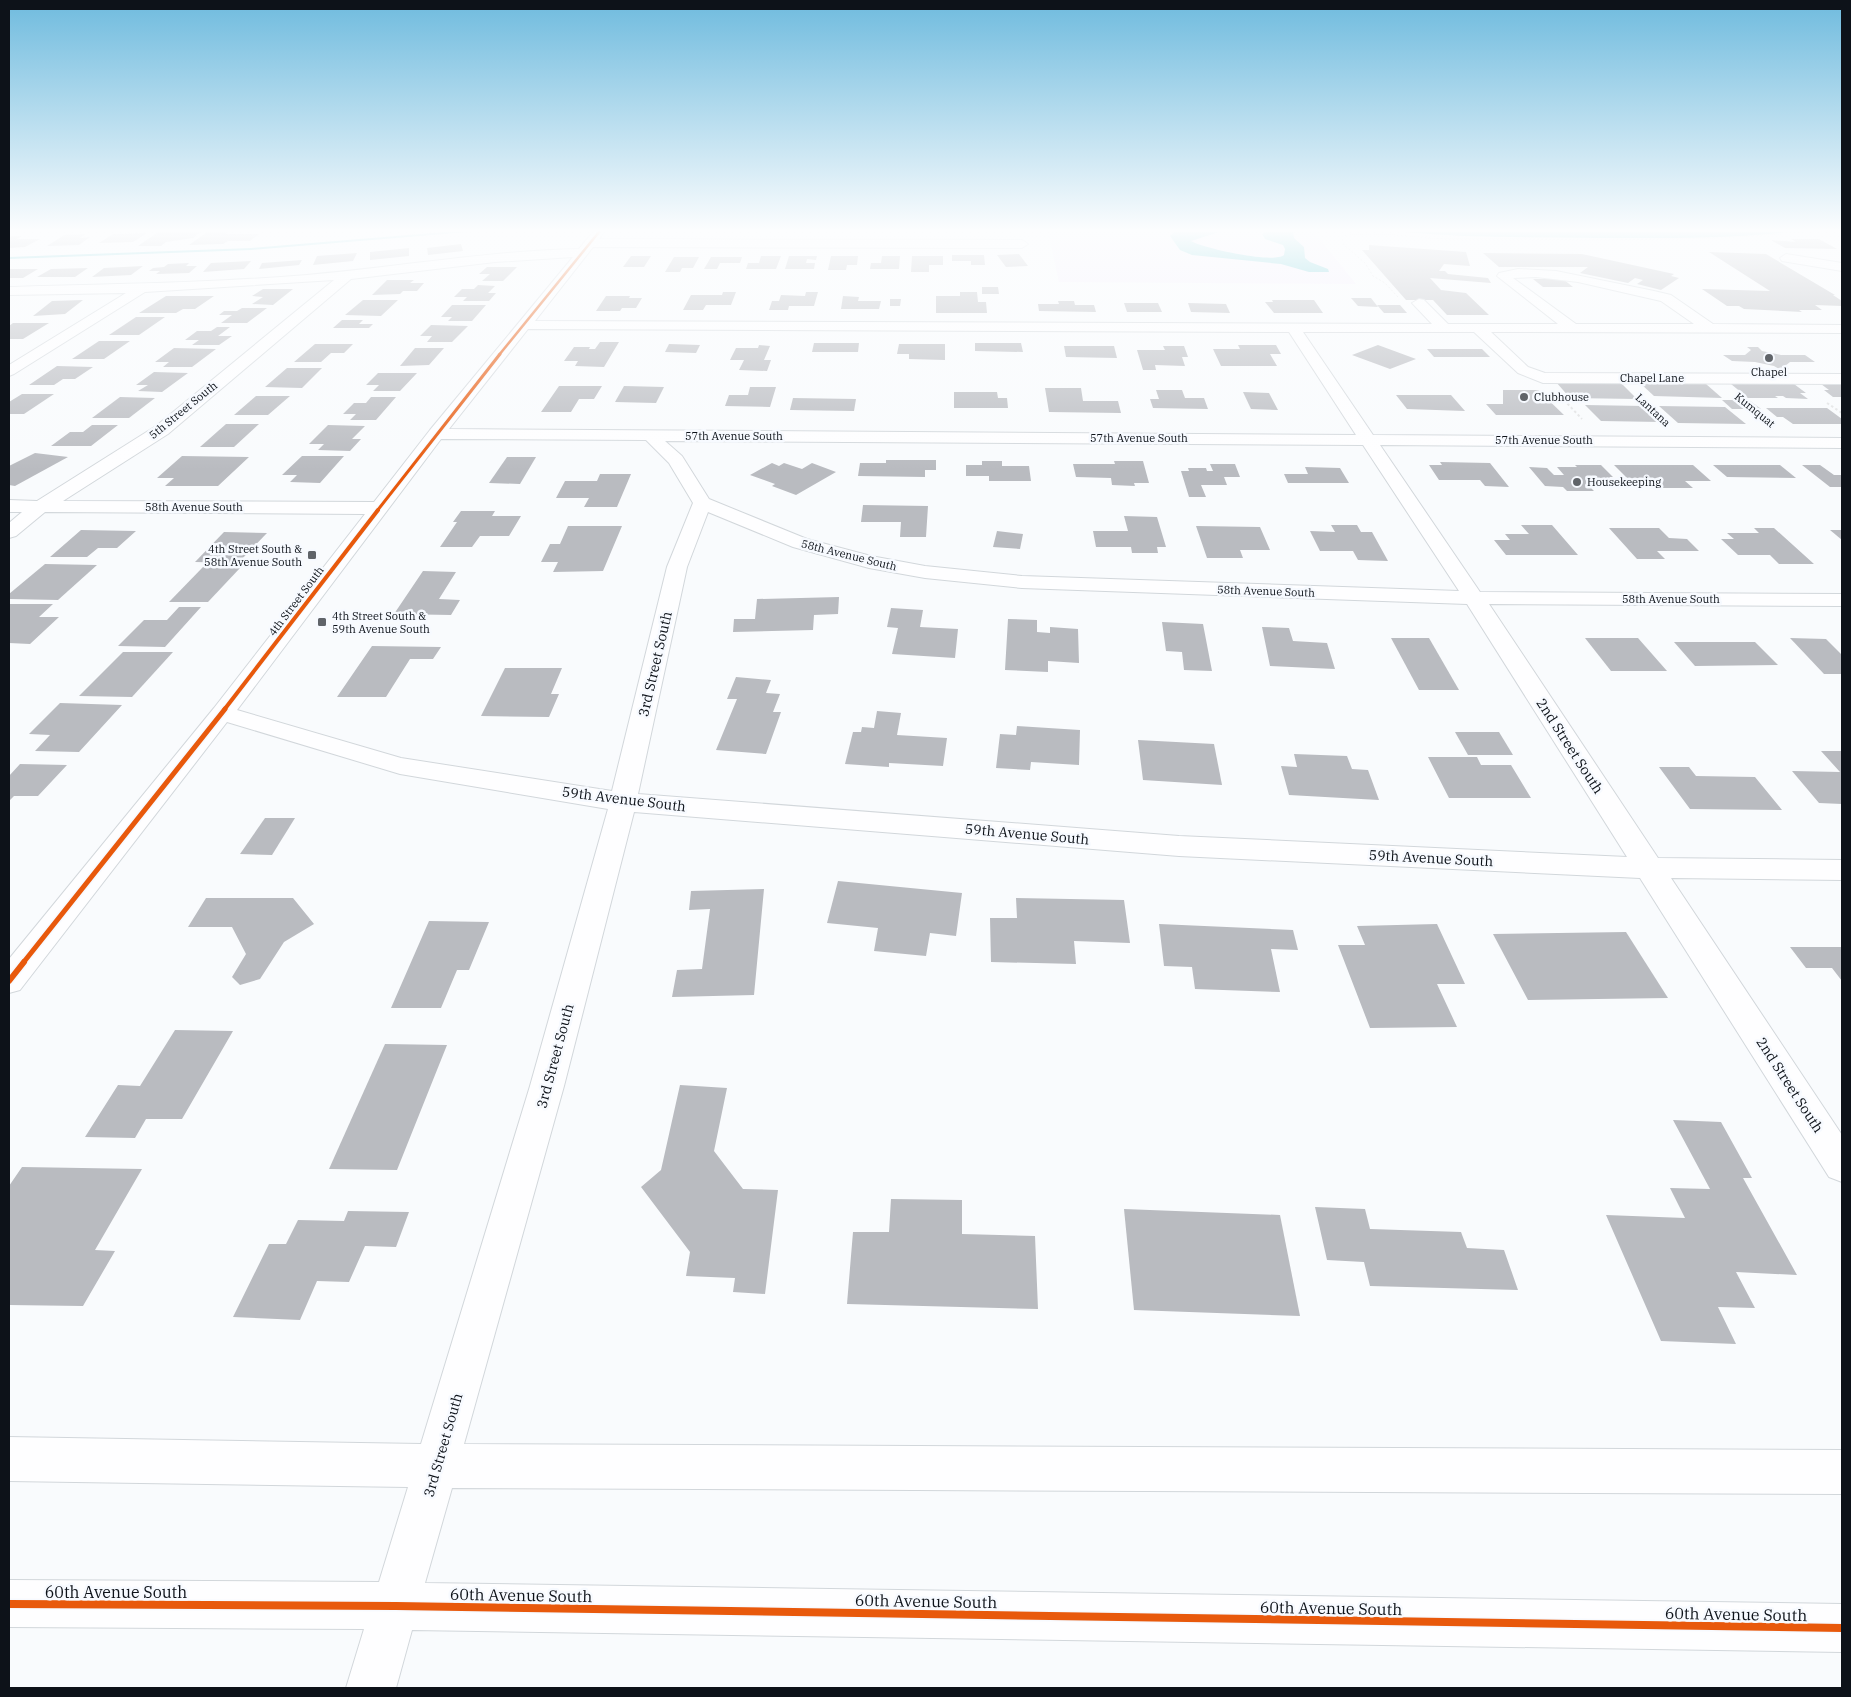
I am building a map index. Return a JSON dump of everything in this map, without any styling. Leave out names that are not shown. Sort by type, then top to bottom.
[{"type":"street","points":[[9,371],[105,311]]},
{"type":"street","name":"5th Street South","points":[[9,532],[41,506],[162,430],[305,311]]},
{"type":"street","name":"4th Street South","points":[[9,981],[222,713],[436,434],[534,311]]},
{"type":"street","points":[[1427,311],[1444,328]]},
{"type":"street","points":[[1550,311],[1574,329]]},
{"type":"street","points":[[1685,311],[1710,329]]},
{"type":"street","points":[[1782,329],[1773,319],[1786,316],[1803,316],[1842,320]]},
{"type":"street","points":[[523,325],[1842,329]]},
{"type":"street","name":"2nd Street South","points":[[1294,328],[1474,598],[1842,1165]]},
{"type":"street","name":"Chapel Lane","points":[[1479,329],[1523,370],[1543,378],[1842,379]]},
{"type":"street","name":"57th Avenue South","points":[[436,434],[1842,443]]},
{"type":"street","points":[[651,436],[676,460],[702,503]]},
{"type":"street","name":"58th Avenue South","points":[[702,503],[800,543],[869,562],[925,572],[1022,582],[1474,598],[1842,600]]},
{"type":"street","name":"3rd Street South","points":[[371,1688],[547,1086],[623,802],[677,567],[702,503]]},
{"type":"street","name":"58th Avenue South","points":[[9,506],[380,508]]},
{"type":"street","name":"59th Avenue South","points":[[222,713],[400,766],[623,802],[1178,846],[1649,868],[1842,870]]},
{"type":"street","points":[[9,1459],[437,1466],[1842,1472]]},
{"type":"street","name":"60th Avenue South","points":[[9,1604],[396,1606],[1842,1628]]},
{"type":"path","points":[[1411,311],[1427,328]]},
{"type":"path","points":[[1543,378],[1602,441]]},
{"type":"building","points":[[39,311],[69,311],[65,314],[33,316]]},
{"type":"building","points":[[142,311],[179,311],[176,313],[139,313]]},
{"type":"building","points":[[224,311],[263,311],[247,323],[221,323],[232,315],[219,315]]},
{"type":"building","points":[[350,311],[386,311],[381,316],[345,315]]},
{"type":"building","points":[[446,311],[481,311],[472,321],[448,321],[452,317],[441,317]]},
{"type":"building","points":[[936,311],[987,311],[987,313],[936,313]]},
{"type":"building","points":[[1050,311],[1096,311],[1096,312]]},
{"type":"building","points":[[1127,311],[1162,312],[1127,312]]},
{"type":"building","points":[[1229,311],[1230,313],[1191,312]]},
{"type":"building","points":[[1273,311],[1322,311],[1323,313],[1274,313]]},
{"type":"building","points":[[1382,311],[1405,311],[1407,313],[1384,313]]},
{"type":"building","points":[[1443,311],[1485,311],[1489,315],[1447,315]]},
{"type":"building","points":[[136,317],[165,317],[139,335],[109,335]]},
{"type":"building","points":[[342,320],[363,320],[359,324],[373,324],[369,328],[333,328]]},
{"type":"building","points":[[13,323],[49,323],[23,339],[9,339],[9,326]]},
{"type":"building","points":[[431,325],[468,326],[452,342],[427,342],[432,336],[420,336]]},
{"type":"building","points":[[217,327],[230,327],[218,336],[232,336],[219,345],[192,345],[199,340],[185,340],[197,331],[211,331]]},
{"type":"building","points":[[99,341],[130,341],[104,359],[72,359]]},
{"type":"building","points":[[600,342],[619,342],[604,367],[575,366],[578,361],[564,361],[574,347],[590,347],[589,349],[595,349]]},
{"type":"building","points":[[814,343],[859,343],[858,352],[812,352]]},
{"type":"building","points":[[975,343],[1021,343],[1023,352],[975,351]]},
{"type":"building","points":[[315,344],[353,344],[344,353],[331,353],[321,362],[294,362]]},
{"type":"building","points":[[669,344],[700,345],[696,353],[665,352]]},
{"type":"building","points":[[899,344],[945,344],[945,360],[909,359],[909,354],[897,354]]},
{"type":"building","points":[[759,345],[770,346],[764,360],[771,360],[767,371],[739,370],[744,360],[730,360],[736,348],[758,348]]},
{"type":"building","points":[[1238,345],[1276,345],[1281,354],[1270,354],[1277,366],[1221,366],[1213,349],[1240,349]]},
{"type":"building","points":[[1378,345],[1416,359],[1390,369],[1352,355]]},
{"type":"building","points":[[1064,346],[1114,346],[1117,358],[1066,357]]},
{"type":"building","points":[[1163,346],[1184,346],[1188,357],[1182,357],[1185,366],[1155,365],[1156,370],[1143,370],[1137,350],[1165,350]]},
{"type":"building","name":"Chapel","points":[[1747,347],[1758,347],[1762,351],[1781,355],[1805,355],[1815,362],[1790,362],[1785,366],[1789,369],[1779,369],[1755,362],[1732,361],[1723,355],[1745,355],[1751,350]]},
{"type":"building","points":[[174,348],[216,349],[192,367],[163,367],[169,362],[155,362]]},
{"type":"building","points":[[415,348],[444,348],[429,365],[400,366]]},
{"type":"building","points":[[1427,349],[1482,349],[1490,357],[1434,357]]},
{"type":"building","points":[[57,366],[93,367],[75,379],[63,379],[54,385],[29,385]]},
{"type":"building","points":[[287,368],[322,368],[302,388],[265,387]]},
{"type":"building","points":[[154,372],[188,373],[162,392],[138,391],[148,385],[136,385]]},
{"type":"building","points":[[378,373],[417,373],[400,391],[373,391],[379,385],[366,385]]},
{"type":"building","points":[[1556,382],[1621,383],[1637,399],[1570,398]]},
{"type":"building","points":[[1640,383],[1706,384],[1722,398],[1654,396]]},
{"type":"building","points":[[1731,384],[1794,384],[1806,393],[1800,393],[1808,399],[1786,398],[1783,396],[1775,396],[1778,398],[1748,398]]},
{"type":"building","points":[[1821,384],[1842,385],[1842,397],[1833,397],[1824,390],[1829,390]]},
{"type":"building","points":[[559,386],[602,386],[594,399],[579,399],[571,412],[541,412]]},
{"type":"building","points":[[624,386],[664,387],[656,403],[615,402]]},
{"type":"building","points":[[750,387],[776,387],[770,407],[725,406],[729,395],[748,395]]},
{"type":"building","points":[[1045,388],[1081,388],[1083,401],[1118,401],[1121,413],[1049,412]]},
{"type":"building","points":[[1156,390],[1182,390],[1185,398],[1204,398],[1208,409],[1153,408],[1150,399],[1159,399]]},
{"type":"building","name":"Clubhouse","points":[[1503,390],[1538,390],[1564,415],[1496,415],[1486,404],[1503,404]]},
{"type":"building","points":[[954,392],[997,392],[998,398],[1007,398],[1008,408],[954,408]]},
{"type":"building","points":[[1243,392],[1269,393],[1278,410],[1251,409]]},
{"type":"building","points":[[22,394],[54,394],[24,414],[9,414],[9,402]]},
{"type":"building","points":[[1396,395],[1451,395],[1465,411],[1407,409]]},
{"type":"building","points":[[256,396],[290,396],[268,415],[234,415]]},
{"type":"building","points":[[120,397],[155,398],[129,418],[92,418]]},
{"type":"building","points":[[371,397],[396,397],[376,420],[350,420],[356,414],[343,414],[354,403],[366,403]]},
{"type":"building","points":[[793,398],[856,399],[854,411],[790,410]]},
{"type":"building","points":[[1722,400],[1749,400],[1761,409],[1732,409]]},
{"type":"building","points":[[1585,405],[1644,406],[1661,422],[1601,421]]},
{"type":"building","points":[[1659,406],[1725,407],[1746,424],[1678,423]]},
{"type":"building","points":[[1766,408],[1827,408],[1842,419],[1842,424],[1793,424],[1783,417],[1777,417]]},
{"type":"building","points":[[226,424],[259,424],[234,447],[200,447]]},
{"type":"building","points":[[92,425],[118,425],[91,446],[51,446],[70,432],[83,432]]},
{"type":"building","points":[[328,425],[365,426],[352,439],[361,439],[350,451],[318,450],[324,444],[309,444]]},
{"type":"building","points":[[35,453],[68,457],[15,486],[9,485],[9,466]]},
{"type":"building","points":[[182,456],[249,457],[218,486],[165,486],[174,478],[157,478]]},
{"type":"building","points":[[302,456],[344,456],[320,483],[290,482],[297,475],[282,475]]},
{"type":"building","points":[[507,457],[536,457],[520,484],[489,483]]},
{"type":"building","points":[[886,460],[936,460],[936,470],[925,470],[925,477],[858,476],[860,463],[886,463]]},
{"type":"building","points":[[982,461],[1002,461],[1002,466],[1029,466],[1031,481],[989,481],[989,476],[966,476],[966,465],[982,465]]},
{"type":"building","points":[[1114,461],[1143,461],[1149,483],[1134,483],[1135,486],[1112,485],[1111,478],[1076,477],[1073,464],[1115,464]]},
{"type":"building","points":[[1440,462],[1490,463],[1509,487],[1485,486],[1480,480],[1439,480],[1429,465],[1442,465]]},
{"type":"building","points":[[772,463],[779,466],[784,463],[802,469],[812,463],[836,472],[796,495],[772,486],[775,484],[750,475]]},
{"type":"building","points":[[1210,464],[1235,464],[1240,477],[1224,477],[1227,485],[1201,485],[1206,497],[1189,497],[1181,471],[1189,471],[1188,468],[1206,468],[1207,471],[1213,471]]},
{"type":"building","name":"Housekeeping","points":[[1575,465],[1601,465],[1613,477],[1609,477],[1618,486],[1589,486],[1594,491],[1567,491],[1563,487],[1545,486],[1529,467],[1547,468],[1554,475],[1564,475],[1557,467],[1577,467]]},
{"type":"building","points":[[1614,465],[1693,465],[1711,481],[1685,481],[1693,488],[1659,488],[1652,481],[1630,481]]},
{"type":"building","points":[[1713,465],[1780,465],[1796,478],[1727,477]]},
{"type":"building","points":[[1802,465],[1820,465],[1834,475],[1842,475],[1842,487],[1830,487]]},
{"type":"building","points":[[1305,467],[1340,468],[1349,483],[1288,483],[1284,474],[1308,474]]},
{"type":"building","points":[[600,474],[631,474],[617,507],[584,507],[589,498],[556,498],[565,481],[597,481]]},
{"type":"building","points":[[863,505],[928,506],[926,537],[900,537],[901,522],[861,522]]},
{"type":"building","points":[[461,511],[495,511],[492,516],[521,516],[509,536],[480,536],[472,547],[440,547],[457,522],[453,522]]},
{"type":"building","points":[[1124,516],[1157,517],[1166,547],[1157,547],[1158,553],[1132,553],[1131,547],[1096,547],[1093,531],[1128,531]]},
{"type":"building","points":[[1331,525],[1357,525],[1361,532],[1372,532],[1388,561],[1358,560],[1353,551],[1320,551],[1310,531],[1335,532]]},
{"type":"building","points":[[1521,525],[1552,525],[1578,555],[1506,555],[1494,540],[1510,540],[1505,534],[1529,534]]},
{"type":"building","points":[[568,526],[622,526],[603,571],[553,572],[558,562],[541,562],[550,544],[560,544]]},
{"type":"building","points":[[1196,526],[1260,527],[1270,550],[1240,550],[1243,558],[1207,558]]},
{"type":"building","points":[[1609,528],[1659,528],[1669,538],[1687,539],[1699,551],[1657,551],[1665,559],[1637,559]]},
{"type":"building","points":[[1754,528],[1774,528],[1814,564],[1779,564],[1770,555],[1738,555],[1721,539],[1734,539],[1727,533],[1759,533]]},
{"type":"building","points":[[81,530],[136,531],[117,548],[98,548],[87,557],[50,557]]},
{"type":"building","points":[[1830,530],[1842,530],[1842,540]]},
{"type":"building","points":[[997,531],[1023,534],[1020,549],[993,547]]},
{"type":"building","points":[[224,532],[267,533],[238,563],[195,562]]},
{"type":"building","points":[[45,564],[97,565],[58,600],[9,599],[9,594]]},
{"type":"building","points":[[203,567],[240,568],[208,602],[169,602]]},
{"type":"building","points":[[423,571],[456,572],[439,599],[460,600],[451,615],[394,614]]},
{"type":"building","points":[[839,597],[838,614],[814,615],[813,630],[733,632],[734,619],[755,619],[757,599]]},
{"type":"building","points":[[9,604],[53,604],[39,617],[59,617],[30,644],[9,643]]},
{"type":"building","points":[[179,607],[201,607],[165,647],[118,646],[144,620],[167,620]]},
{"type":"building","points":[[891,608],[923,610],[920,627],[958,629],[955,658],[892,654],[898,628],[887,627]]},
{"type":"building","points":[[1008,619],[1037,620],[1037,632],[1050,633],[1050,627],[1078,629],[1079,663],[1048,661],[1048,672],[1005,670]]},
{"type":"building","points":[[1162,622],[1203,624],[1212,671],[1184,670],[1182,652],[1166,651]]},
{"type":"building","points":[[1262,627],[1289,628],[1293,641],[1327,643],[1335,669],[1270,666]]},
{"type":"building","points":[[1391,638],[1429,638],[1459,690],[1419,690]]},
{"type":"building","points":[[1585,638],[1638,638],[1667,671],[1611,671]]},
{"type":"building","points":[[1790,638],[1826,639],[1842,655],[1842,674],[1824,674]]},
{"type":"building","points":[[1674,642],[1755,642],[1778,665],[1695,666]]},
{"type":"building","points":[[372,646],[441,647],[433,659],[410,659],[386,697],[337,697]]},
{"type":"building","points":[[123,652],[173,652],[132,697],[79,696]]},
{"type":"building","points":[[505,668],[562,668],[551,694],[559,694],[549,717],[481,716]]},
{"type":"building","points":[[736,677],[771,680],[766,693],[780,694],[773,712],[781,712],[766,754],[716,750],[737,699],[727,699]]},
{"type":"building","points":[[60,703],[122,705],[79,752],[35,751],[50,735],[29,734]]},
{"type":"building","points":[[877,711],[901,713],[897,735],[947,738],[943,766],[889,763],[889,767],[845,764],[853,732],[861,732],[862,727],[874,728]]},
{"type":"building","points":[[1017,726],[1080,730],[1079,765],[1031,762],[1030,770],[996,768],[1000,734],[1016,735]]},
{"type":"building","points":[[1455,732],[1499,732],[1513,755],[1468,755]]},
{"type":"building","points":[[1138,740],[1214,744],[1222,785],[1143,780]]},
{"type":"building","points":[[1821,751],[1842,751],[1842,804],[1819,803],[1792,771],[1840,772]]},
{"type":"building","points":[[1294,754],[1347,756],[1352,769],[1368,770],[1379,800],[1289,795],[1281,766],[1297,767]]},
{"type":"building","points":[[1428,757],[1477,757],[1481,765],[1511,765],[1531,798],[1449,798]]},
{"type":"building","points":[[20,764],[67,765],[38,796],[14,796],[9,801],[9,776]]},
{"type":"building","points":[[1659,767],[1689,767],[1696,776],[1755,777],[1782,810],[1690,809]]},
{"type":"building","points":[[265,818],[295,818],[272,855],[240,854]]},
{"type":"building","points":[[838,881],[962,893],[956,936],[930,933],[926,956],[874,951],[878,928],[827,923]]},
{"type":"building","points":[[764,889],[754,995],[672,997],[677,970],[702,969],[710,909],[689,910],[691,891]]},
{"type":"building","points":[[206,898],[293,898],[314,924],[284,942],[260,979],[240,985],[232,977],[246,954],[232,927],[188,927]]},
{"type":"building","points":[[1016,898],[1124,900],[1130,943],[1074,941],[1076,964],[991,962],[990,918],[1017,918]]},
{"type":"building","points":[[429,921],[489,922],[469,970],[457,970],[441,1008],[391,1008]]},
{"type":"building","points":[[1159,924],[1293,930],[1298,950],[1271,949],[1280,992],[1195,989],[1192,967],[1164,966]]},
{"type":"building","points":[[1437,924],[1465,984],[1437,984],[1457,1027],[1370,1028],[1338,945],[1365,945],[1357,926]]},
{"type":"building","points":[[1626,932],[1668,998],[1528,1000],[1493,934]]},
{"type":"building","points":[[1790,947],[1842,947],[1842,981],[1832,968],[1806,968]]},
{"type":"building","points":[[175,1030],[233,1031],[182,1119],[146,1119],[135,1138],[85,1137],[118,1085],[140,1086]]},
{"type":"building","points":[[385,1044],[447,1045],[397,1170],[329,1169]]},
{"type":"building","points":[[680,1085],[727,1088],[714,1151],[743,1189],[778,1190],[765,1294],[733,1292],[735,1278],[686,1276],[690,1252],[641,1187],[661,1170]]},
{"type":"building","points":[[1673,1120],[1721,1122],[1752,1178],[1743,1178],[1797,1275],[1736,1272],[1755,1308],[1718,1307],[1736,1344],[1661,1341],[1606,1215],[1685,1218],[1670,1188],[1710,1189]]},
{"type":"building","points":[[22,1167],[142,1169],[95,1250],[115,1251],[83,1306],[9,1305],[9,1186]]},
{"type":"building","points":[[891,1199],[962,1200],[962,1234],[1035,1236],[1038,1309],[847,1304],[853,1232],[889,1232]]},
{"type":"building","points":[[1315,1207],[1365,1209],[1370,1229],[1461,1232],[1467,1248],[1504,1250],[1518,1290],[1370,1286],[1364,1262],[1327,1260]]},
{"type":"building","points":[[1124,1209],[1280,1215],[1300,1316],[1134,1310]]},
{"type":"building","points":[[348,1211],[409,1212],[396,1247],[365,1246],[349,1282],[317,1281],[300,1320],[233,1317],[269,1244],[286,1244],[298,1220],[344,1221]]},
{"type":"cycle path","points":[[9,981],[222,713],[436,434],[535,311]]},
{"type":"cycle path","points":[[9,1604],[396,1606],[1842,1628]]},
{"type":"place","name":"Chapel","points":[[1769,358]]},
{"type":"place","name":"Clubhouse","points":[[1524,397]]},
{"type":"place","name":"Housekeeping","points":[[1577,482]]},
{"type":"place","name":"4th Street South & 58th Avenue South","points":[[312,555]]},
{"type":"place","name":"4th Street South & 59th Avenue South","points":[[322,622]]}]
